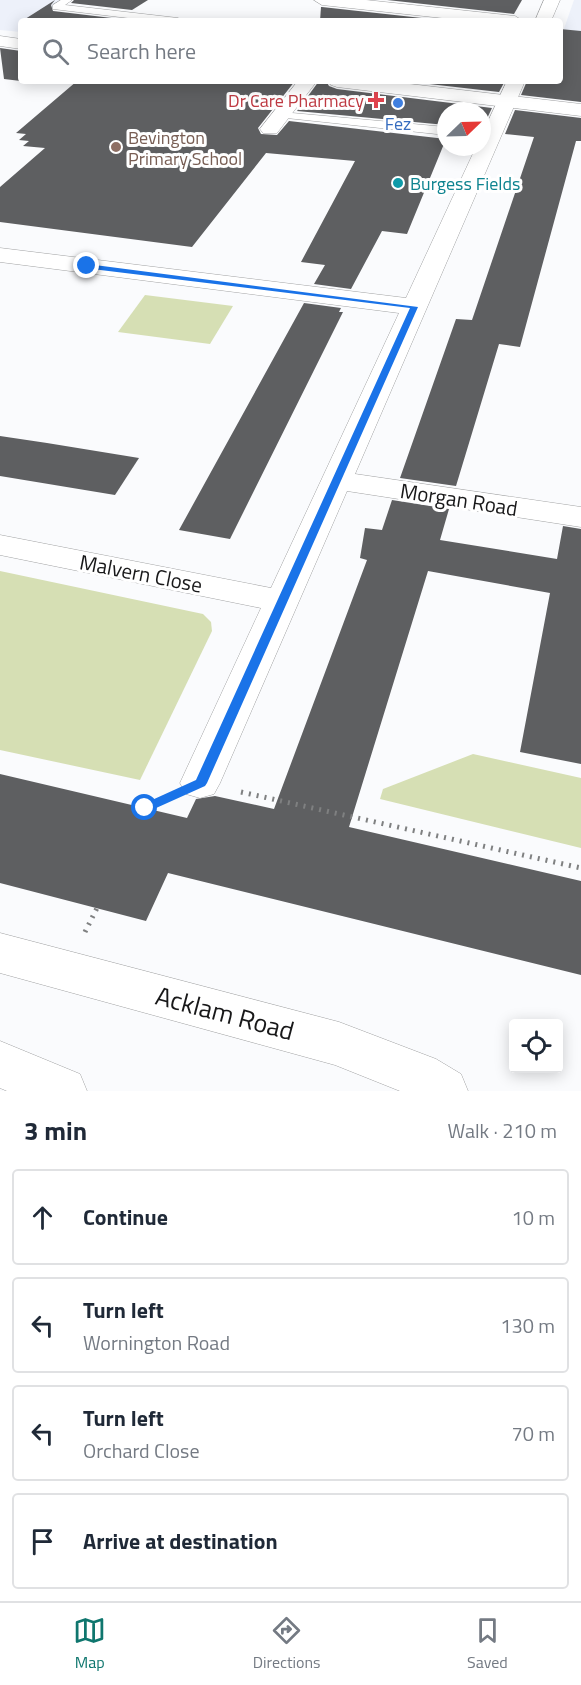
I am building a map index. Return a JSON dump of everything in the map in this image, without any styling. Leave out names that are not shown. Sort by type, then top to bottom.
[{"type":"main road","points":[[322,0],[487,18]]},
{"type":"main road","points":[[544,18],[552,0]]},
{"type":"main road","points":[[0,41],[18,44]]},
{"type":"main road","points":[[275,122],[306,84]]},
{"type":"main road","points":[[389,84],[511,91],[581,110]]},
{"type":"main road","points":[[491,128],[511,91]]},
{"type":"main road","points":[[201,783],[415,307],[478,156]]},
{"type":"main road","points":[[0,255],[415,307]]},
{"type":"main road","name":"Morgan Road","points":[[336,480],[581,518]]},
{"type":"main road","name":"Malvern Close","points":[[0,545],[282,601]]},
{"type":"main road","name":"Acklam Road","points":[[0,954],[339,1044],[418,1075],[443,1091]]},
{"type":"main road","points":[[0,1064],[62,1091]]},
{"type":"lane","points":[[67,0],[57,7],[152,18]]},
{"type":"lane","points":[[275,122],[437,131]]},
{"type":"path","points":[[145,808],[201,783],[581,868]]},
{"type":"shaded area","points":[[0,0],[63,0],[48,11],[109,18],[18,18],[18,32],[0,30]]},
{"type":"shaded area","points":[[574,0],[581,0],[581,96],[563,83],[563,31]]},
{"type":"green space","points":[[145,295],[233,306],[210,344],[118,332]]},
{"type":"green space","points":[[0,571],[203,614],[211,622],[212,631],[140,780],[0,750]]},
{"type":"green space","points":[[473,754],[581,778],[581,848],[380,799],[383,789]]},
{"type":"building","points":[[55,0],[51,5],[53,11],[112,18],[27,18]]},
{"type":"building","points":[[74,0],[148,0],[132,10],[71,3]]},
{"type":"building","points":[[387,0],[522,0],[514,14]]},
{"type":"building","points":[[322,7],[422,18],[320,18]]},
{"type":"building","points":[[563,29],[581,31],[581,102],[521,95],[526,84],[563,84]]},
{"type":"building","points":[[0,48],[18,51],[18,81],[4,79]]},
{"type":"building","points":[[73,84],[293,84],[258,128],[261,134],[277,135],[289,121],[437,138],[437,156],[439,156],[407,234],[382,231],[351,289],[314,284],[325,265],[301,262],[355,161],[266,153],[192,247],[0,222],[0,187],[45,148],[23,146],[29,141],[19,140],[26,134],[16,133]]},
{"type":"building","points":[[317,84],[328,84],[337,89],[443,102],[437,102],[437,124],[297,111]]},
{"type":"building","points":[[429,84],[503,84],[499,92]]},
{"type":"building","points":[[515,110],[581,118],[581,141],[576,141],[520,347],[499,344],[456,486],[400,478],[456,319],[472,320],[534,137],[505,134]]},
{"type":"building","points":[[304,303],[341,308],[339,312],[343,312],[230,539],[179,530]]},
{"type":"building","points":[[0,436],[139,458],[115,495],[0,476]]},
{"type":"building","points":[[392,500],[449,509],[440,540],[557,559],[563,526],[581,529],[581,764],[520,752],[550,593],[428,571],[349,827],[581,881],[581,975],[168,873],[146,921],[0,883],[0,774],[187,818],[196,799],[215,796],[274,809],[367,560],[360,558],[365,528],[382,530]]},
{"type":"place","name":"Dr Care Pharmacy","points":[[376,100]]},
{"type":"place","name":"Fez","points":[[398,103]]},
{"type":"place","name":"Bevington Primary School","points":[[116,147]]},
{"type":"place","name":"Burgess Fields","points":[[398,183]]},
{"type":"route","points":[[87,266],[415,307],[201,783],[145,808]]}]
